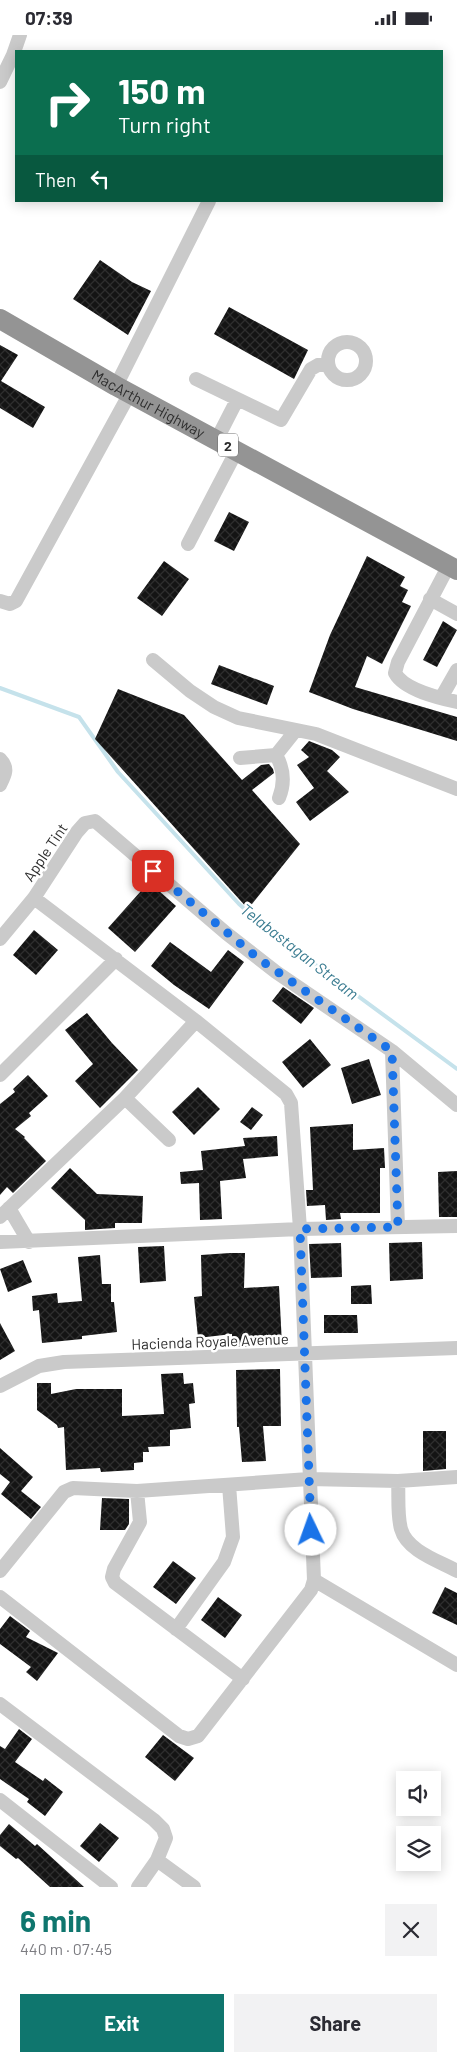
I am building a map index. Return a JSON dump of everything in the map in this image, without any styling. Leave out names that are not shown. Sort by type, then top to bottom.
[{"type":"highway","name":"MacArthur Highway","points":[[0,319],[123,389],[453,568]]},
{"type":"street","points":[[0,82],[20,35]]},
{"type":"street","points":[[0,601],[10,604],[16,601],[123,389],[209,202]]},
{"type":"street","points":[[196,379],[281,420],[311,369],[318,365],[327,364]]},
{"type":"street","points":[[216,439],[237,400]]},
{"type":"street","points":[[188,544],[237,450]]},
{"type":"street","points":[[453,568],[430,599],[398,662],[396,673],[402,683],[457,702]]},
{"type":"street","points":[[430,599],[457,614]]},
{"type":"street","points":[[153,660],[190,691],[214,707],[238,718],[316,734],[457,789]]},
{"type":"street","points":[[441,698],[457,670]]},
{"type":"street","points":[[240,758],[276,755],[296,729]]},
{"type":"street","points":[[276,755],[282,771],[282,789],[279,798]]},
{"type":"street","points":[[0,785],[6,775],[3,763]]},
{"type":"street","name":"Apple Tint","points":[[0,939],[34,898],[84,823],[95,821],[253,954],[392,1051],[457,1105]]},
{"type":"street","points":[[0,1597],[179,1736],[188,1739],[198,1736],[310,1591],[314,1581],[306,1353],[291,1103],[286,1094],[196,1021],[34,898]]},
{"type":"street","points":[[0,1075],[116,959]]},
{"type":"street","points":[[29,1242],[4,1213],[124,1098],[196,1021]]},
{"type":"street","points":[[392,1051],[398,1227]]},
{"type":"street","points":[[124,1098],[169,1140]]},
{"type":"street","points":[[0,1242],[300,1229],[457,1226]]},
{"type":"street","name":"Hacienda Royale Avenue","points":[[0,1386],[39,1366],[64,1362],[457,1348]]},
{"type":"street","points":[[0,1571],[64,1492],[74,1488],[137,1491],[309,1479],[398,1481],[457,1477]]},
{"type":"street","points":[[398,1481],[400,1520],[403,1535],[414,1548],[457,1571]]},
{"type":"street","points":[[176,1629],[224,1562],[233,1537],[228,1485]]},
{"type":"street","points":[[137,1491],[140,1522],[114,1569],[112,1577],[115,1583],[243,1679]]},
{"type":"street","points":[[314,1581],[457,1665]]},
{"type":"street","points":[[0,1704],[154,1820],[163,1829],[166,1838],[157,1860],[138,1887]]},
{"type":"street","points":[[0,1800],[110,1887]]},
{"type":"street","points":[[157,1860],[194,1887]]},
{"type":"building","points":[[100,260],[132,282],[151,291],[128,335],[73,299]]},
{"type":"building","points":[[229,307],[308,350],[294,379],[214,334]]},
{"type":"building","points":[[0,345],[18,355],[1,381],[45,407],[33,428],[0,408]]},
{"type":"building","points":[[229,512],[249,522],[234,551],[214,541]]},
{"type":"building","points":[[367,556],[405,577],[400,586],[408,590],[402,602],[411,606],[382,664],[367,656],[355,687],[457,717],[457,741],[353,709],[309,692],[330,635]]},
{"type":"building","points":[[164,561],[189,579],[162,616],[137,598]]},
{"type":"building","points":[[443,621],[457,630],[437,667],[423,660]]},
{"type":"building","points":[[219,665],[274,686],[267,705],[211,684]]},
{"type":"building","points":[[118,689],[184,715],[242,780],[261,765],[269,764],[273,769],[274,773],[252,790],[300,844],[248,909],[95,739]]},
{"type":"building","points":[[309,741],[332,750],[340,757],[327,771],[349,792],[310,821],[296,802],[314,788],[297,765],[309,757],[301,750]]},
{"type":"building","points":[[149,882],[176,906],[135,952],[108,928]]},
{"type":"building","points":[[34,930],[58,950],[36,975],[13,955]]},
{"type":"building","points":[[170,942],[211,972],[228,950],[244,962],[209,1009],[174,985],[151,966]]},
{"type":"building","points":[[283,987],[314,1008],[301,1024],[272,1001]]},
{"type":"building","points":[[87,1013],[138,1070],[100,1108],[75,1081],[93,1064],[65,1030]]},
{"type":"building","points":[[310,1039],[331,1065],[303,1088],[282,1062]]},
{"type":"building","points":[[369,1059],[381,1095],[352,1104],[341,1068]]},
{"type":"building","points":[[28,1075],[48,1096],[29,1113],[31,1116],[15,1129],[25,1137],[46,1161],[13,1193],[7,1187],[0,1195],[0,1104],[15,1092],[13,1089]]},
{"type":"building","points":[[198,1087],[220,1109],[194,1135],[172,1112]]},
{"type":"building","points":[[252,1107],[263,1115],[251,1130],[240,1122]]},
{"type":"building","points":[[353,1124],[353,1150],[384,1148],[385,1168],[380,1168],[380,1213],[340,1213],[341,1219],[326,1220],[325,1205],[307,1206],[306,1190],[313,1190],[310,1127]]},
{"type":"building","points":[[277,1136],[278,1156],[243,1159],[246,1178],[220,1181],[222,1219],[200,1220],[199,1183],[181,1184],[180,1172],[203,1170],[201,1151],[245,1146],[243,1138]]},
{"type":"building","points":[[70,1168],[97,1194],[143,1196],[142,1223],[115,1223],[115,1228],[85,1230],[85,1220],[51,1188]]},
{"type":"building","points":[[457,1171],[457,1217],[439,1217],[438,1172]]},
{"type":"building","points":[[422,1242],[423,1279],[390,1281],[389,1243]]},
{"type":"building","points":[[341,1243],[342,1277],[311,1278],[309,1244]]},
{"type":"building","points":[[164,1246],[166,1281],[140,1283],[138,1247]]},
{"type":"building","points":[[245,1253],[244,1288],[279,1286],[282,1345],[232,1347],[232,1334],[198,1338],[194,1297],[202,1296],[201,1255]]},
{"type":"building","points":[[100,1255],[102,1284],[111,1284],[111,1302],[114,1302],[117,1332],[82,1336],[82,1339],[42,1343],[39,1310],[33,1311],[32,1296],[57,1293],[58,1303],[82,1301],[78,1257]]},
{"type":"building","points":[[23,1260],[32,1282],[8,1292],[0,1269]]},
{"type":"building","points":[[371,1285],[372,1304],[351,1304],[351,1286]]},
{"type":"building","points":[[324,1315],[357,1315],[358,1333],[324,1333]]},
{"type":"building","points":[[0,1323],[15,1351],[0,1360]]},
{"type":"building","points":[[280,1369],[281,1426],[263,1426],[266,1461],[242,1462],[239,1427],[237,1427],[236,1370]]},
{"type":"building","points":[[183,1373],[184,1384],[193,1383],[195,1403],[189,1404],[191,1428],[170,1430],[170,1446],[148,1447],[149,1452],[143,1452],[143,1462],[134,1463],[134,1470],[101,1472],[100,1468],[66,1470],[64,1427],[58,1428],[57,1425],[37,1410],[37,1383],[51,1383],[51,1394],[76,1389],[122,1389],[122,1416],[164,1414],[161,1374]]},
{"type":"building","points":[[423,1431],[446,1431],[446,1469],[423,1471]]},
{"type":"building","points":[[0,1448],[33,1477],[21,1491],[41,1507],[31,1519],[1,1494],[10,1482],[0,1474]]},
{"type":"building","points":[[102,1498],[129,1499],[129,1524],[125,1530],[100,1530]]},
{"type":"building","points":[[173,1561],[196,1578],[176,1604],[153,1587]]},
{"type":"building","points":[[445,1587],[457,1593],[457,1625],[432,1613]]},
{"type":"building","points":[[218,1597],[242,1615],[225,1638],[201,1620]]},
{"type":"building","points":[[10,1616],[30,1631],[26,1637],[58,1653],[37,1681],[26,1672],[31,1667],[0,1644],[0,1629]]},
{"type":"building","points":[[19,1729],[32,1739],[15,1762],[43,1781],[45,1778],[63,1792],[45,1816],[27,1802],[29,1799],[0,1779],[0,1746],[5,1749]]},
{"type":"building","points":[[163,1735],[194,1758],[175,1781],[145,1757]]},
{"type":"building","points":[[100,1823],[119,1838],[99,1862],[80,1846]]},
{"type":"building","points":[[9,1824],[35,1846],[37,1844],[84,1887],[50,1887],[18,1858],[16,1859],[0,1846],[0,1835]]},
{"type":"waterway","name":"Telabastagan Stream","points":[[0,688],[79,717],[118,772],[239,904],[271,932],[457,1069]]},
{"type":"route","points":[[153,871],[226,933],[276,972],[392,1051],[398,1227],[300,1229],[311,1530]]}]
